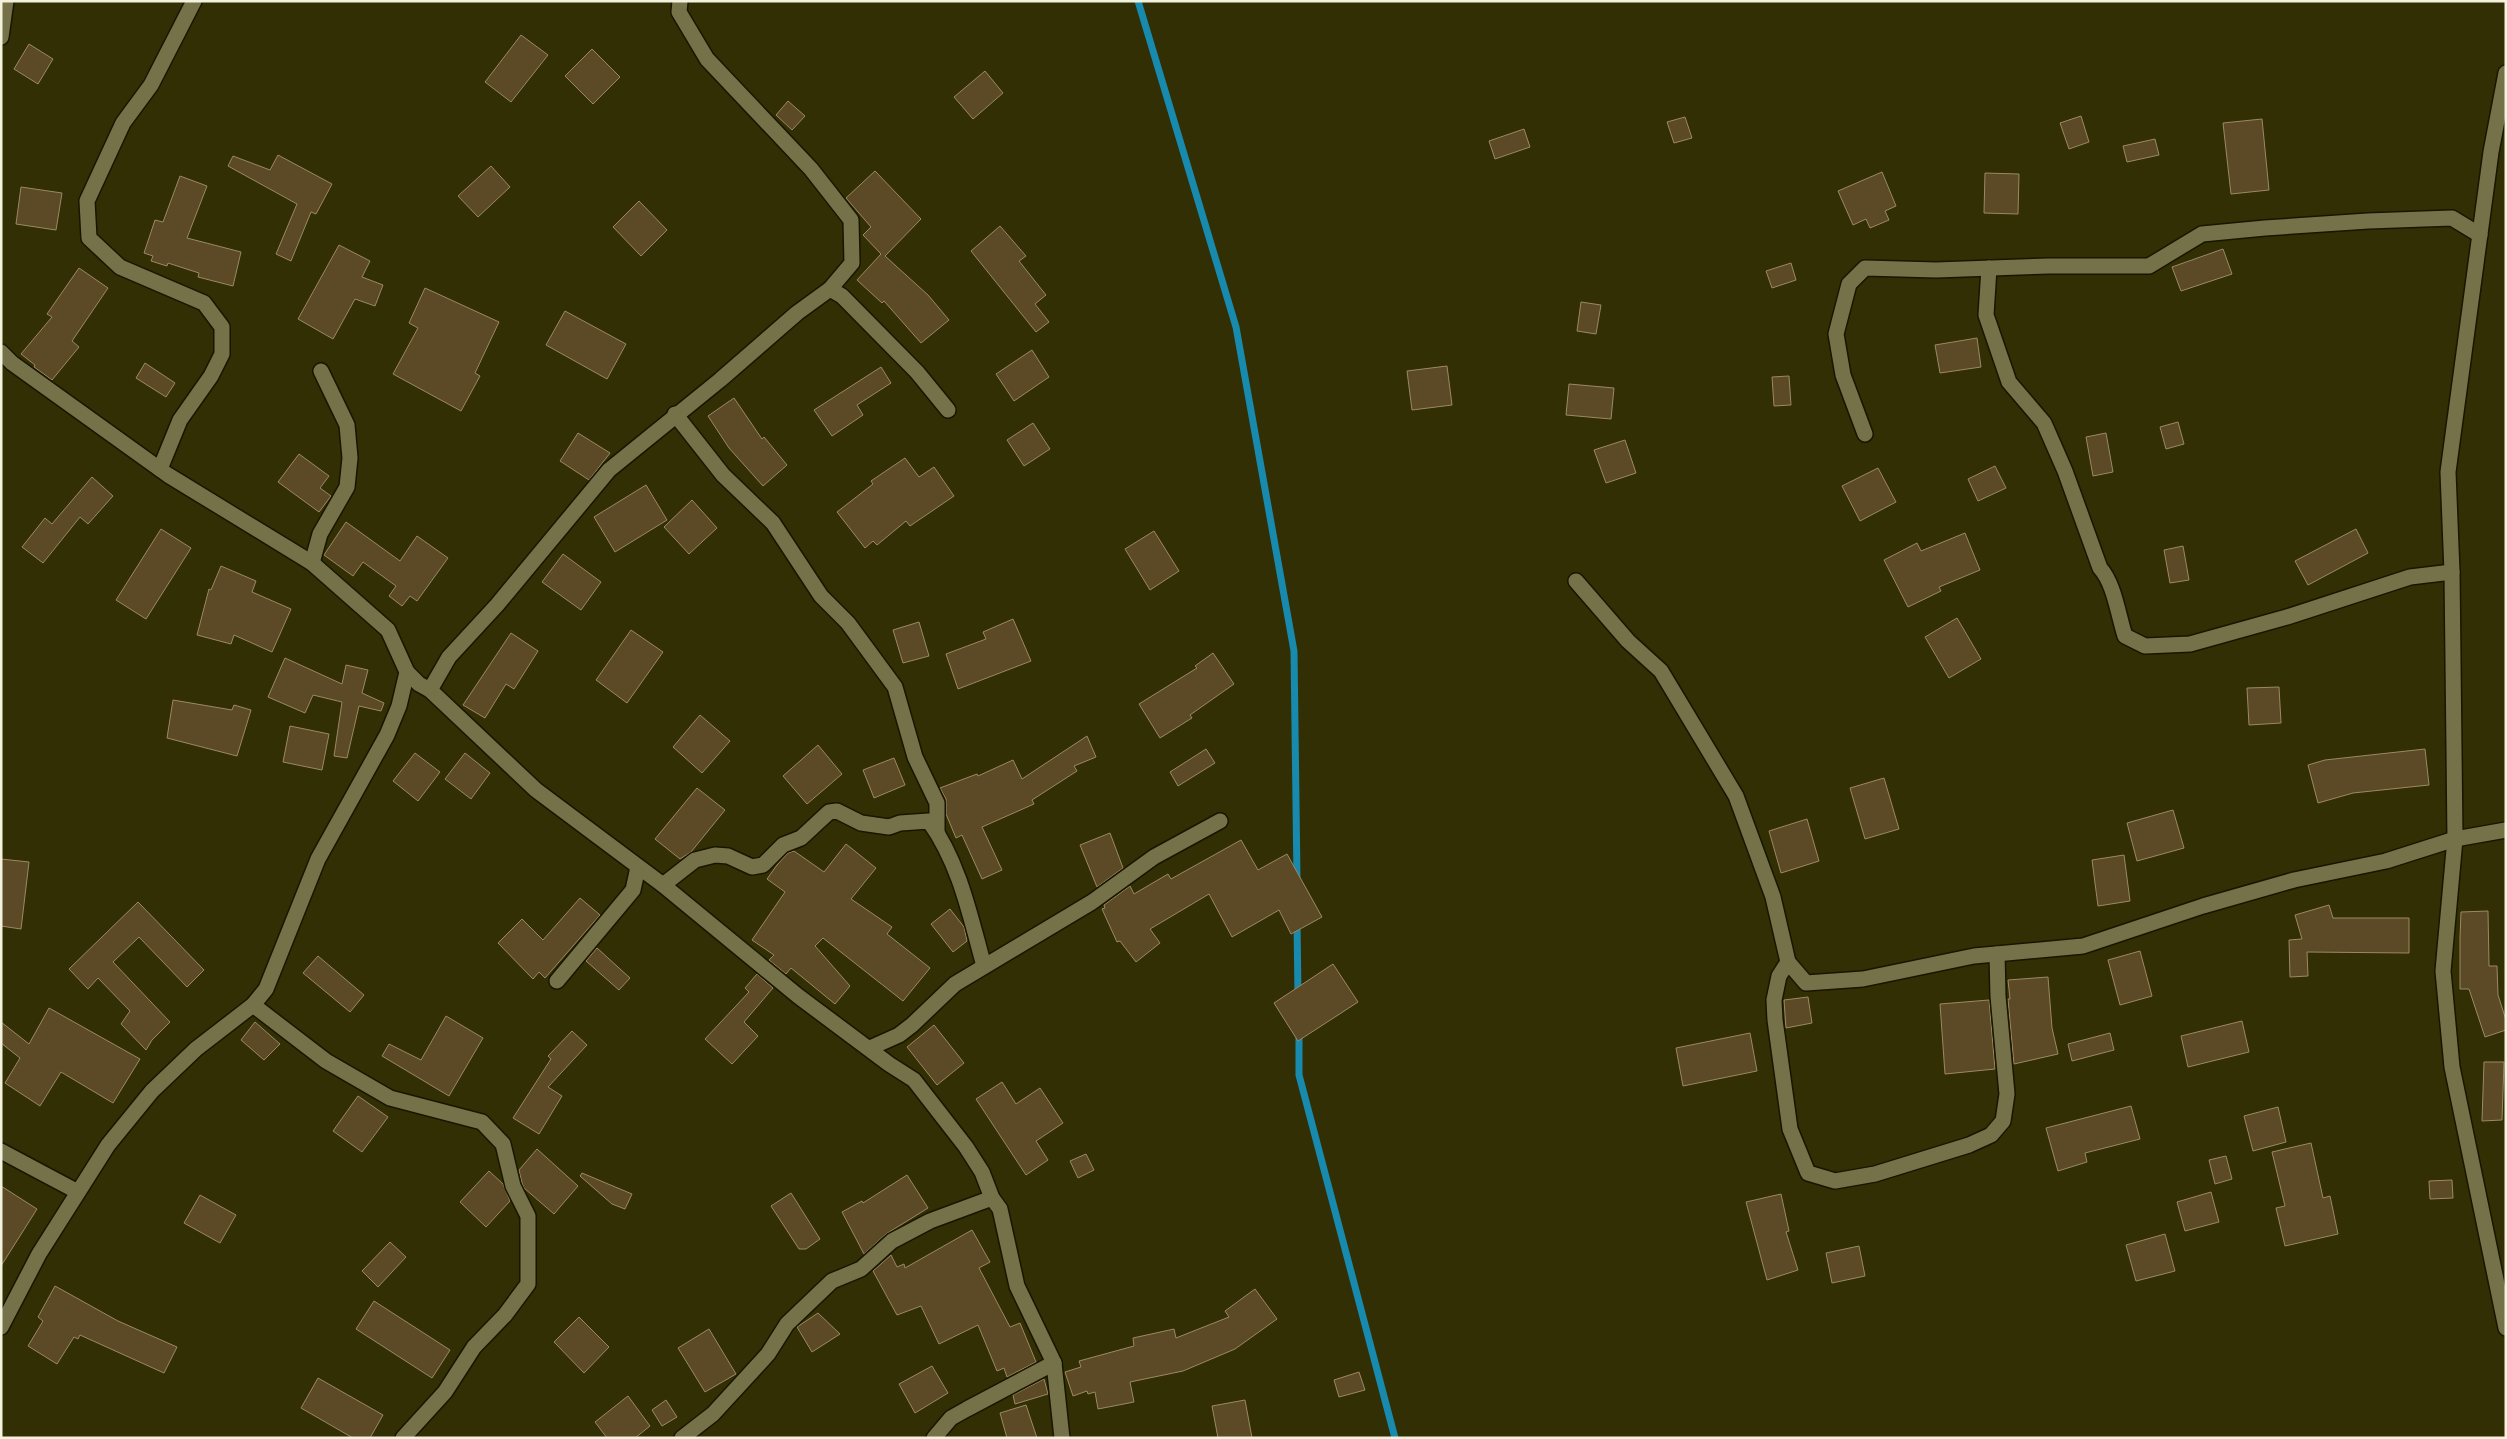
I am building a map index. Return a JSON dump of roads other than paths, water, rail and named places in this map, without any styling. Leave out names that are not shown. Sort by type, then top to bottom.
[{"type":"street","points":[[1,37],[6,1]]},
{"type":"street","points":[[160,469],[180,420],[211,376],[222,354],[222,327],[204,303],[120,268],[89,238],[87,201],[124,123],[150,85],[194,1]]},
{"type":"street","points":[[430,690],[449,656],[497,605],[609,470],[675,414],[720,380],[811,302],[830,289],[852,262],[851,220],[811,169],[707,58],[679,12],[680,1]]},
{"type":"street","points":[[2506,73],[2491,152],[2448,472],[2452,572],[2455,839],[2443,971],[2452,1067],[2506,1328]]},
{"type":"street","points":[[1865,434],[1842,375],[1836,334],[1849,284],[1865,268],[2149,266],[2202,234],[2265,228],[2452,218],[2480,234]]},
{"type":"street","points":[[1989,268],[1986,315],[2009,382],[2044,423],[2065,471],[2100,568],[2110,578],[2114,604],[2124,636],[2145,646],[2190,644],[2287,617],[2410,577],[2452,572]]},
{"type":"street","points":[[830,289],[842,296],[910,365],[948,410]]},
{"type":"street","points":[[1,352],[12,363],[160,469],[312,563],[388,630],[407,672],[419,684],[430,690],[536,790],[663,885],[798,996],[870,1048],[888,1064],[914,1080],[966,1148],[982,1172],[992,1198],[1000,1209],[1017,1286],[1054,1364],[1062,1438]]},
{"type":"street","points":[[312,563],[320,534],[347,487],[350,458],[347,425],[321,371]]},
{"type":"street","points":[[675,414],[723,475],[773,523],[821,596],[848,623],[895,686],[915,758],[937,803],[937,832]]},
{"type":"street","points":[[1576,581],[1628,641],[1661,671],[1736,796],[1773,897],[1788,962],[1806,984],[1864,979],[1974,956],[2083,946],[2222,900],[2294,880],[2386,861],[2455,839],[2506,830]]},
{"type":"street","points":[[1,1327],[39,1254],[108,1145],[152,1091],[196,1049],[253,1005],[266,988],[318,860],[387,735],[399,706],[407,672]]},
{"type":"street","points":[[663,885],[695,860],[715,855],[728,856],[752,867],[763,865],[783,845],[801,838],[829,812],[837,812],[861,823],[889,827],[900,822],[929,820],[958,874],[984,966]]},
{"type":"street","points":[[870,1048],[905,1030],[955,984],[1092,902],[1154,857],[1220,821]]},
{"type":"street","points":[[557,981],[633,890],[638,867]]},
{"type":"street","points":[[1788,962],[1779,976],[1774,1000],[1790,1129],[1808,1173],[1835,1181],[1874,1174],[1969,1145],[1991,1135],[2003,1121],[2007,1094],[1998,996],[1997,954]]},
{"type":"street","points":[[253,1005],[326,1061],[390,1098],[482,1122],[503,1144],[513,1186],[528,1216],[528,1284],[505,1315],[474,1346],[445,1392],[403,1438]]},
{"type":"street","points":[[1,1151],[78,1192]]},
{"type":"street","points":[[682,1438],[713,1414],[768,1354],[787,1324],[832,1281],[861,1269],[900,1237],[930,1221],[992,1198]]},
{"type":"street","points":[[934,1438],[951,1418],[1054,1364]]},
{"type":"waterway","points":[[1138,1],[1236,327],[1294,651],[1297,879]]},
{"type":"waterway","points":[[1297,922],[1298,996]]},
{"type":"waterway","points":[[1299,1032],[1299,1075],[1395,1438]]}]
